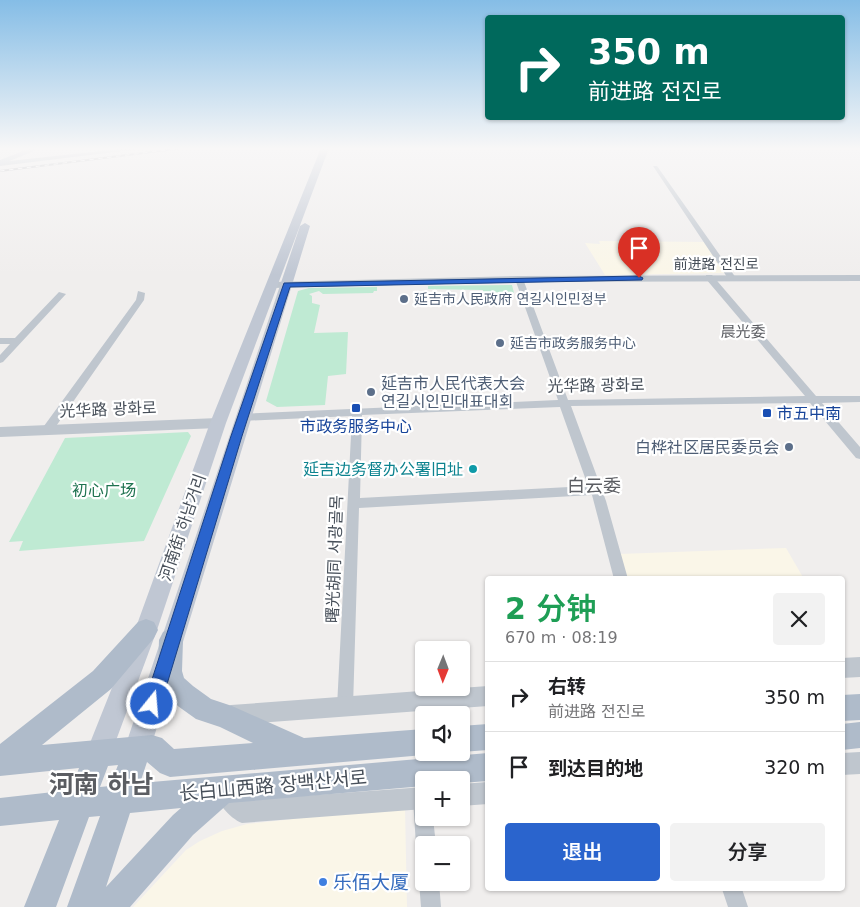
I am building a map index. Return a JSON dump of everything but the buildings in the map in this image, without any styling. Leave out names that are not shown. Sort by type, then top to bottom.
[{"type":"main road","name":"河南街 하남거리","points":[[83,907],[137,750],[242,417],[293,230],[307,190]]},
{"type":"main road","name":"河南街 하남거리","points":[[40,907],[146,630],[218,423],[304,230],[317,190]]},
{"type":"main road","points":[[293,230],[304,230]]},
{"type":"main road","points":[[0,762],[102,680],[146,630]]},
{"type":"main road","points":[[172,640],[170,671],[174,685],[205,710],[223,715],[302,752]]},
{"type":"main road","points":[[845,708],[860,706]]},
{"type":"main road","points":[[845,737],[860,735]]},
{"type":"main road","points":[[470,738],[485,737]]},
{"type":"main road","name":"长白山西路 장백산서로","points":[[0,762],[152,748],[170,763],[415,743]]},
{"type":"main road","name":"长白山西路 장백산서로","points":[[0,812],[223,789],[485,767]]},
{"type":"main road","points":[[109,907],[183,824],[223,789]]},
{"type":"street","points":[[671,190],[732,278]]},
{"type":"street","points":[[709,277],[860,455]]},
{"type":"street","name":"前进路 전진로","points":[[279,284],[709,277],[858,280]]},
{"type":"street","points":[[519,279],[596,490],[607,523],[614,560],[620,576]]},
{"type":"street","points":[[48,429],[96,365],[140,300],[140,293]]},
{"type":"street","points":[[0,360],[62,294]]},
{"type":"street","points":[[0,341],[18,341]]},
{"type":"street","name":"光华路 광화로","points":[[242,417],[564,403],[860,399]]},
{"type":"street","name":"曙光胡同 서광골목","points":[[345,707],[357,412]]},
{"type":"street","name":"光华路 광화로","points":[[0,432],[218,423]]},
{"type":"street","points":[[353,503],[596,490]]},
{"type":"street","points":[[845,668],[860,667]]},
{"type":"street","points":[[223,715],[485,696]]},
{"type":"street","points":[[845,764],[860,763]]},
{"type":"street","points":[[223,789],[242,812],[415,799]]},
{"type":"street","points":[[470,794],[485,792]]},
{"type":"street","points":[[430,891],[431,907]]},
{"type":"street","points":[[733,891],[738,907]]},
{"type":"shaded area","points":[[599,241],[706,242],[727,273],[605,275],[585,243],[600,244]]},
{"type":"shaded area","points":[[786,548],[802,576],[627,576],[619,554]]},
{"type":"shaded area","points":[[405,807],[407,907],[133,907],[186,850],[222,831],[247,824]]},
{"type":"green space","points":[[512,285],[514,293],[483,292],[483,290],[428,289],[428,286]]},
{"type":"green space","points":[[377,287],[377,291],[373,293],[323,294],[319,291],[309,294],[312,296],[312,303],[320,305],[314,333],[348,332],[346,374],[328,376],[325,405],[277,407],[266,401],[298,291],[309,288]]},
{"type":"green space","name":"初心广场","points":[[188,432],[191,436],[144,541],[19,551],[23,541],[9,542],[65,438]]},
{"type":"place","name":"延吉市人民政府 연길시인민정부","points":[[404,299]]},
{"type":"place","name":"延吉市政务服务中心","points":[[500,343]]},
{"type":"place","name":"延吉市人民代表大会 연길시인민대표대회","points":[[371,392]]},
{"type":"place","name":"市政务服务中心","points":[[356,408]]},
{"type":"place","name":"市五中南","points":[[767,413]]},
{"type":"place","name":"白桦社区居民委员会","points":[[789,447]]},
{"type":"place","name":"延吉边务督办公署旧址","points":[[473,469]]},
{"type":"place","name":"乐佰大厦","points":[[323,882]]},
{"type":"district","name":"晨光委","points":[[743,332]]},
{"type":"district","name":"白云委","points":[[594,486]]},
{"type":"district","name":"河南 하남","points":[[101,784]]},
{"type":"route","points":[[152,704],[236,436],[287,284],[639,278]]}]
